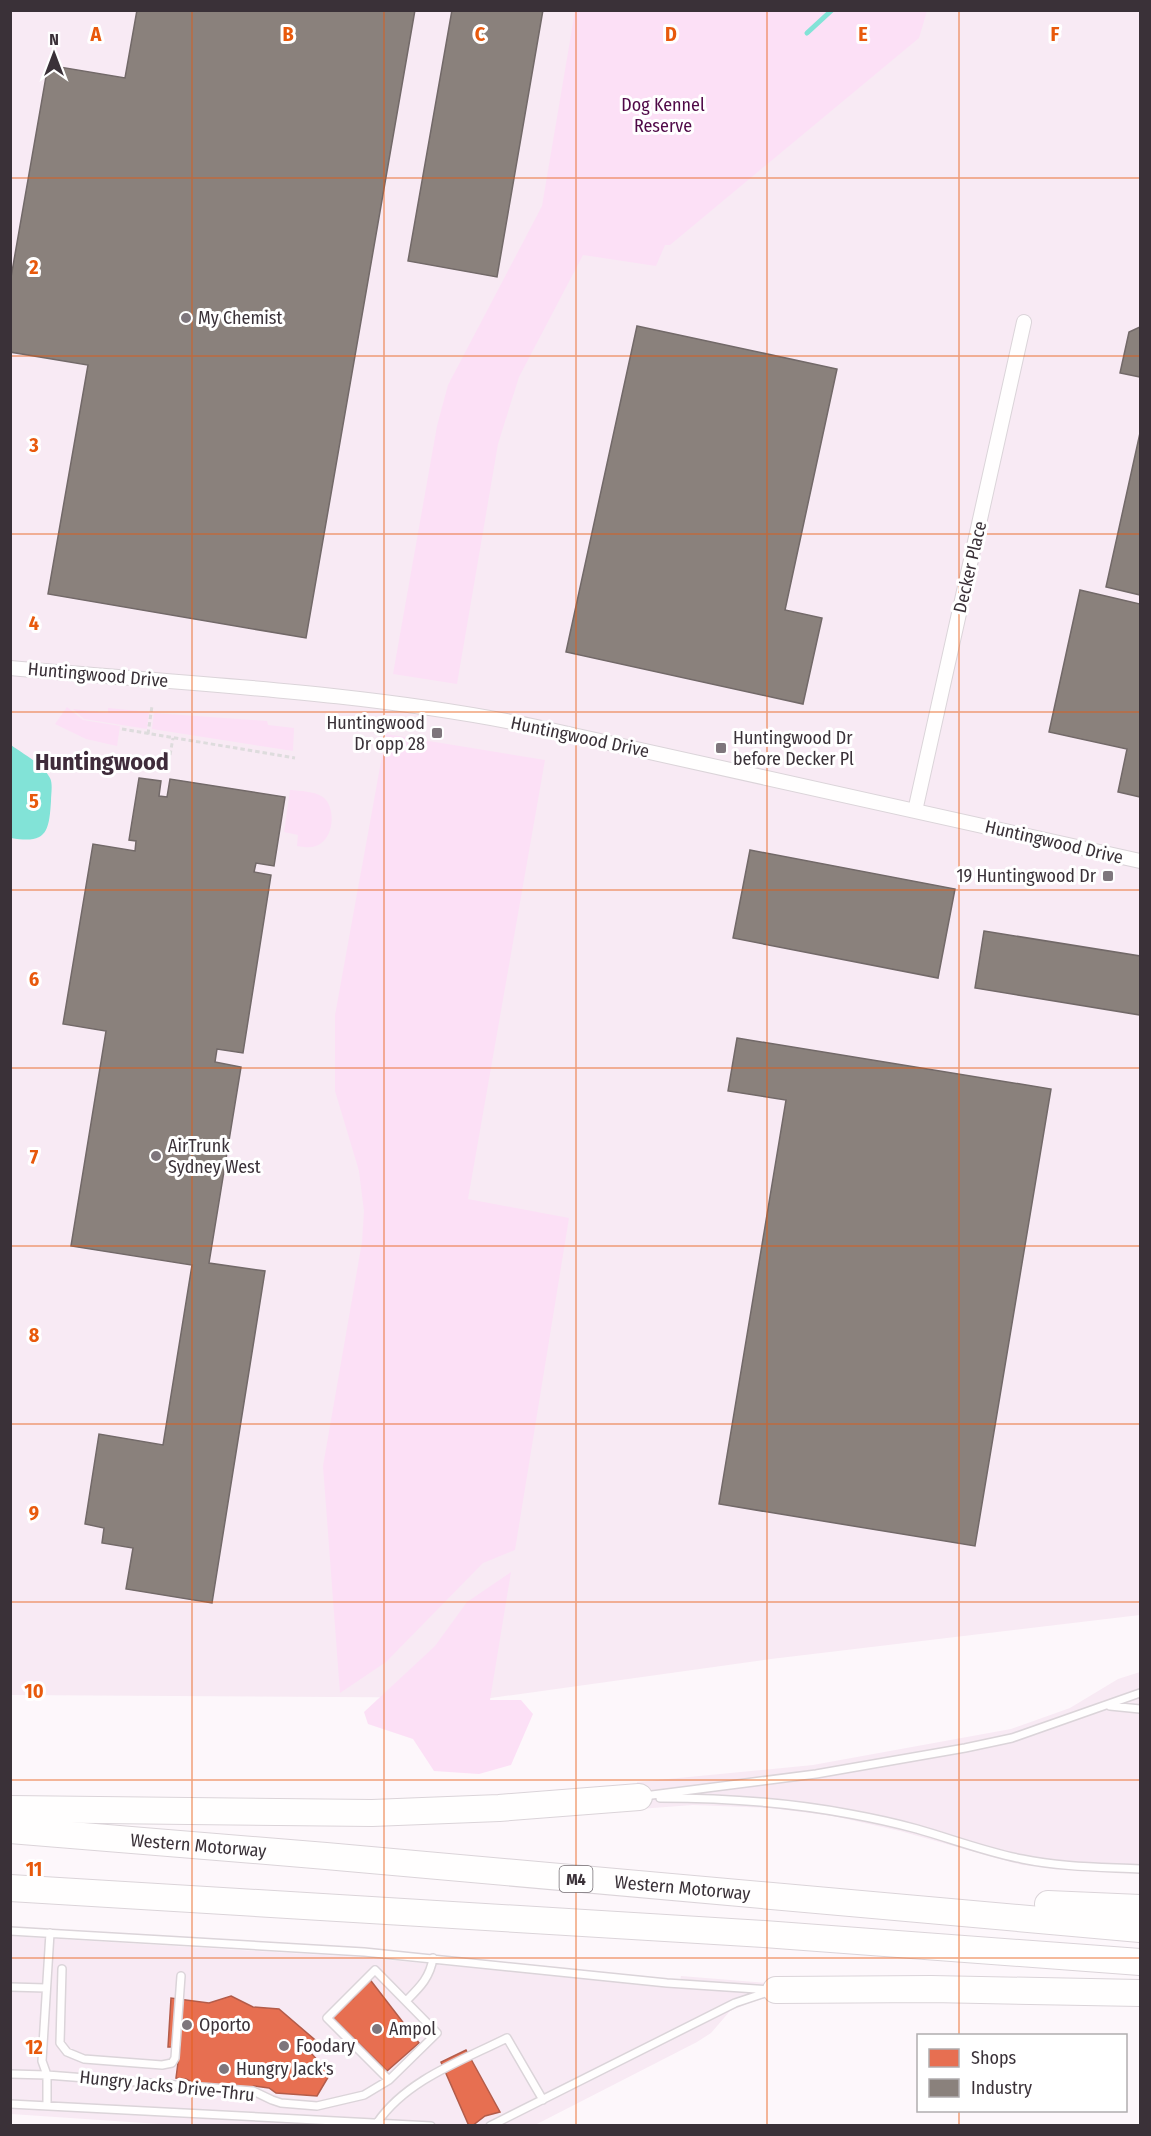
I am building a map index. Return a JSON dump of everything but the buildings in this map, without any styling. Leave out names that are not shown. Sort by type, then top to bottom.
[{"type":"highway","points":[[10,1809],[372,1813],[499,1808],[639,1797]]},
{"type":"highway","name":"Western Motorway","points":[[10,1830],[1140,1929]]},
{"type":"highway","points":[[10,1888],[764,1934],[1140,1962]]},
{"type":"highway","points":[[918,1910],[1048,1904],[1140,1908]]},
{"type":"highway","points":[[776,1990],[931,1989],[1140,1993]]},
{"type":"street","name":"Decker Place","points":[[915,811],[1024,322]]},
{"type":"street","name":"Huntingwood Drive","points":[[10,668],[420,706],[537,727],[1140,861]]},
{"type":"lane","points":[[639,1797],[816,1774],[965,1748],[1012,1738],[1140,1693]]},
{"type":"lane","points":[[1104,1706],[1140,1709]]},
{"type":"lane","points":[[639,1797],[790,1804],[915,1828],[966,1845],[1020,1859],[1048,1864],[1140,1869]]},
{"type":"lane","points":[[10,1931],[340,1950],[667,1983],[776,1990]]},
{"type":"lane","points":[[47,2106],[47,2075],[42,2061],[50,1933]]},
{"type":"lane","points":[[389,2080],[327,2018],[375,1970],[406,2001],[432,1971],[433,1958]]},
{"type":"lane","points":[[62,1969],[60,2043],[67,2052],[84,2059],[172,2063],[175,2058],[181,1977]]},
{"type":"lane","points":[[10,1987],[46,1988]]},
{"type":"lane","points":[[490,2126],[735,2003],[776,1990]]},
{"type":"lane","name":"Hungry Jacks Drive-Thru","points":[[10,2074],[253,2091],[281,2103],[317,2106],[364,2095],[389,2080],[437,2033],[406,2001]]},
{"type":"lane","points":[[377,2123],[399,2098],[432,2075],[507,2038],[543,2100]]},
{"type":"lane","points":[[10,2104],[431,2126]]},
{"type":"path","points":[[148,734],[152,706]]},
{"type":"path","points":[[122,729],[296,758]]},
{"type":"path","points":[[170,755],[173,738]]},
{"type":"shaded area","points":[[11,11],[1140,11],[1140,1615],[771,1659],[491,1698],[11,1695]]},
{"type":"shaded area","points":[[11,745],[38,764],[51,780],[47,828],[39,837],[32,839],[11,838]]},
{"type":"shaded area","points":[[1140,1672],[1140,1873],[1022,1865],[900,1831],[833,1816],[771,1808],[693,1805],[639,1809],[637,1782],[813,1765],[1011,1729],[1070,1708],[1118,1679]]},
{"type":"shaded area","points":[[10,1936],[357,1957],[679,1987],[681,1976],[779,1984],[777,1994],[730,2011],[711,2033],[697,2042],[535,2125],[174,2125],[11,2114]]},
{"type":"green space","name":"Dog Kennel Reserve","points":[[575,11],[927,11],[919,38],[670,245],[665,245],[656,266],[583,255],[519,377],[498,444],[457,684],[393,674],[437,426],[448,385],[542,206]]},
{"type":"green space","points":[[67,707],[83,720],[120,726],[117,746],[86,739],[55,724]]},
{"type":"green space","points":[[108,708],[149,712],[147,729],[84,719],[73,709],[108,713]]},
{"type":"green space","points":[[154,713],[267,721],[268,725],[294,728],[293,751],[152,729]]},
{"type":"green space","points":[[386,734],[545,760],[468,1199],[569,1218],[515,1550],[483,1563],[386,1662],[340,1693],[323,1466],[362,1242],[364,1211],[359,1171],[335,1091],[335,1015]]},
{"type":"green space","points":[[290,790],[323,797],[330,807],[331,828],[325,840],[317,846],[297,846],[298,835],[284,832]]},
{"type":"green space","points":[[511,1572],[490,1700],[521,1700],[533,1714],[511,1765],[479,1774],[434,1771],[413,1739],[368,1724],[364,1712],[435,1646],[467,1602]]},
{"type":"waterway","points":[[807,33],[832,10]]},
{"type":"place","name":"My Chemist","points":[[186,318]]},
{"type":"place","name":"Huntingwood Dr opp 28","points":[[437,733]]},
{"type":"place","name":"Huntingwood Dr before Decker Pl","points":[[721,748]]},
{"type":"place","name":"19 Huntingwood Dr","points":[[1108,876]]},
{"type":"place","name":"AirTrunk Sydney West","points":[[156,1156]]},
{"type":"place","name":"Oporto","points":[[187,2025]]},
{"type":"place","name":"Ampol","points":[[377,2029]]},
{"type":"place","name":"Foodary","points":[[284,2046]]},
{"type":"place","name":"Hungry Jack's","points":[[224,2069]]},
{"type":"district","name":"Huntingwood","points":[[102,762]]}]
